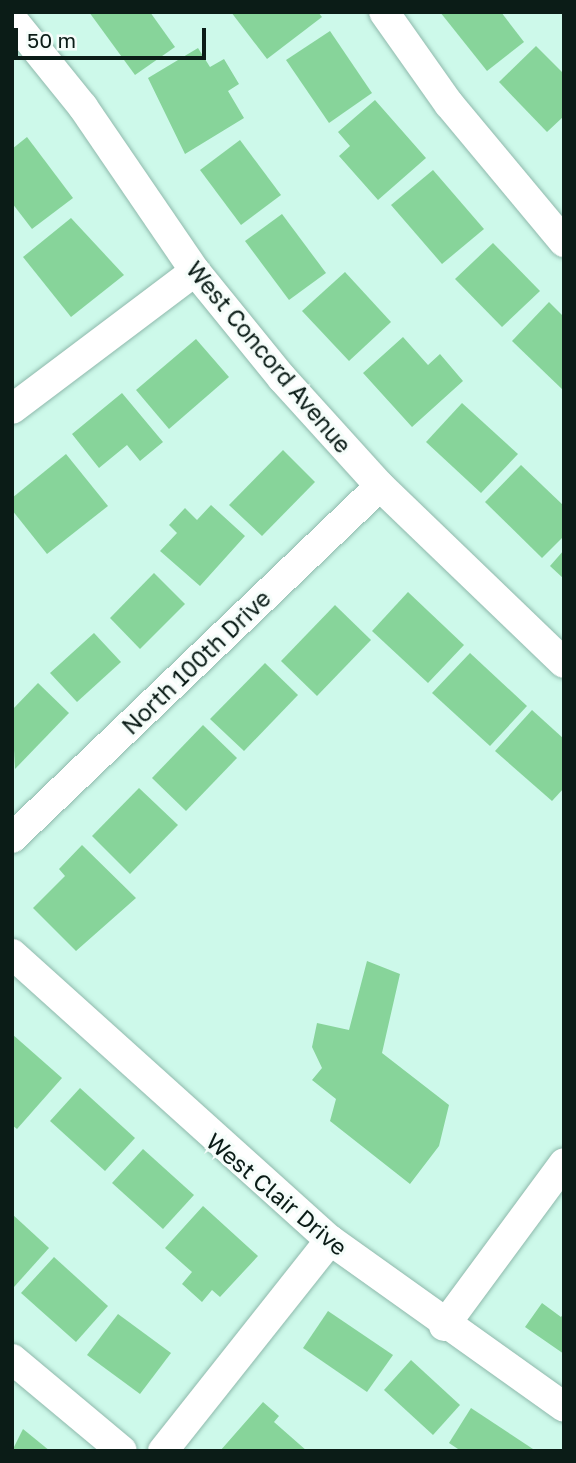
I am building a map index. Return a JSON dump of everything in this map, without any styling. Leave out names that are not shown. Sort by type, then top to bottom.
[{"type":"street","points":[[384,12],[449,104],[564,242]]},
{"type":"street","name":"West Concord Avenue","points":[[12,19],[83,107],[195,271],[380,486],[564,663]]},
{"type":"street","points":[[12,409],[195,271]]},
{"type":"street","name":"North 100th Drive","points":[[12,838],[380,486]]},
{"type":"street","name":"West Clair Drive","points":[[12,954],[330,1240],[444,1326],[564,1407]]},
{"type":"street","points":[[444,1326],[564,1163]]},
{"type":"street","points":[[163,1451],[330,1240]]},
{"type":"street","points":[[12,1359],[122,1451]]},
{"type":"building","points":[[89,12],[150,12],[175,47],[135,75]]},
{"type":"building","points":[[231,12],[318,12],[322,17],[267,59]]},
{"type":"building","points":[[440,12],[501,12],[524,42],[487,71]]},
{"type":"building","points":[[330,31],[372,93],[329,123],[286,60]]},
{"type":"building","points":[[536,46],[564,74],[564,116],[547,132],[499,82]]},
{"type":"building","points":[[198,48],[210,67],[224,59],[239,84],[228,91],[244,118],[185,154],[148,78]]},
{"type":"building","points":[[375,100],[426,158],[378,200],[339,156],[350,146],[338,132]]},
{"type":"building","points":[[27,137],[73,198],[32,229],[12,203],[12,149]]},
{"type":"building","points":[[240,140],[281,195],[241,225],[200,170]]},
{"type":"building","points":[[433,170],[484,229],[442,264],[391,205]]},
{"type":"building","points":[[282,214],[326,273],[289,300],[245,241]]},
{"type":"building","points":[[71,218],[124,275],[71,317],[23,257]]},
{"type":"building","points":[[493,243],[540,291],[502,327],[455,279]]},
{"type":"building","points":[[345,272],[391,322],[349,361],[302,311]]},
{"type":"building","points":[[549,302],[564,317],[564,391],[512,341]]},
{"type":"building","points":[[403,337],[428,365],[440,354],[463,381],[412,427],[363,373]]},
{"type":"building","points":[[196,339],[229,377],[169,429],[136,390]]},
{"type":"building","points":[[122,393],[163,442],[140,461],[127,445],[99,468],[72,434]]},
{"type":"building","points":[[462,403],[518,454],[481,493],[426,442]]},
{"type":"building","points":[[283,450],[315,482],[262,536],[229,505]]},
{"type":"building","points":[[66,454],[108,506],[47,554],[12,510],[12,498]]},
{"type":"building","points":[[521,465],[564,506],[564,536],[542,558],[485,502]]},
{"type":"building","points":[[211,505],[245,536],[200,586],[160,551],[177,533],[169,525],[185,508],[197,520]]},
{"type":"building","points":[[564,550],[564,579],[550,566]]},
{"type":"building","points":[[154,573],[185,604],[140,649],[110,618]]},
{"type":"building","points":[[408,592],[464,645],[428,683],[372,631]]},
{"type":"building","points":[[335,605],[371,640],[317,696],[281,661]]},
{"type":"building","points":[[94,633],[121,662],[77,702],[50,673]]},
{"type":"building","points":[[470,653],[527,706],[490,746],[432,693]]},
{"type":"building","points":[[265,663],[298,695],[244,751],[210,719]]},
{"type":"building","points":[[38,683],[69,713],[15,769],[12,710]]},
{"type":"building","points":[[532,710],[564,739],[564,788],[552,801],[495,751]]},
{"type":"building","points":[[203,725],[237,758],[186,811],[152,778]]},
{"type":"building","points":[[139,788],[178,825],[130,874],[92,836]]},
{"type":"building","points":[[82,845],[136,898],[76,951],[33,908],[65,876],[59,869]]},
{"type":"building","points":[[367,961],[400,974],[382,1053],[449,1105],[439,1146],[410,1184],[330,1121],[336,1099],[312,1080],[322,1068],[312,1047],[317,1023],[349,1030]]},
{"type":"building","points":[[12,1034],[62,1078],[17,1129],[12,1125]]},
{"type":"building","points":[[80,1088],[135,1138],[105,1171],[50,1121]]},
{"type":"building","points":[[143,1149],[194,1195],[163,1229],[112,1183]]},
{"type":"building","points":[[203,1206],[258,1256],[220,1297],[212,1290],[202,1302],[182,1284],[192,1272],[165,1248]]},
{"type":"building","points":[[12,1214],[49,1248],[14,1287],[12,1285]]},
{"type":"building","points":[[54,1257],[108,1306],[76,1342],[21,1293]]},
{"type":"building","points":[[542,1303],[561,1317],[564,1313],[564,1354],[525,1327]]},
{"type":"building","points":[[328,1311],[393,1355],[367,1392],[303,1348]]},
{"type":"building","points":[[118,1314],[171,1353],[140,1394],[87,1355]]},
{"type":"building","points":[[411,1360],[460,1405],[433,1435],[384,1390]]},
{"type":"building","points":[[263,1402],[279,1416],[274,1422],[307,1451],[220,1451]]},
{"type":"building","points":[[471,1408],[536,1451],[461,1451],[449,1443]]},
{"type":"building","points":[[23,1429],[50,1451],[12,1451]]}]
